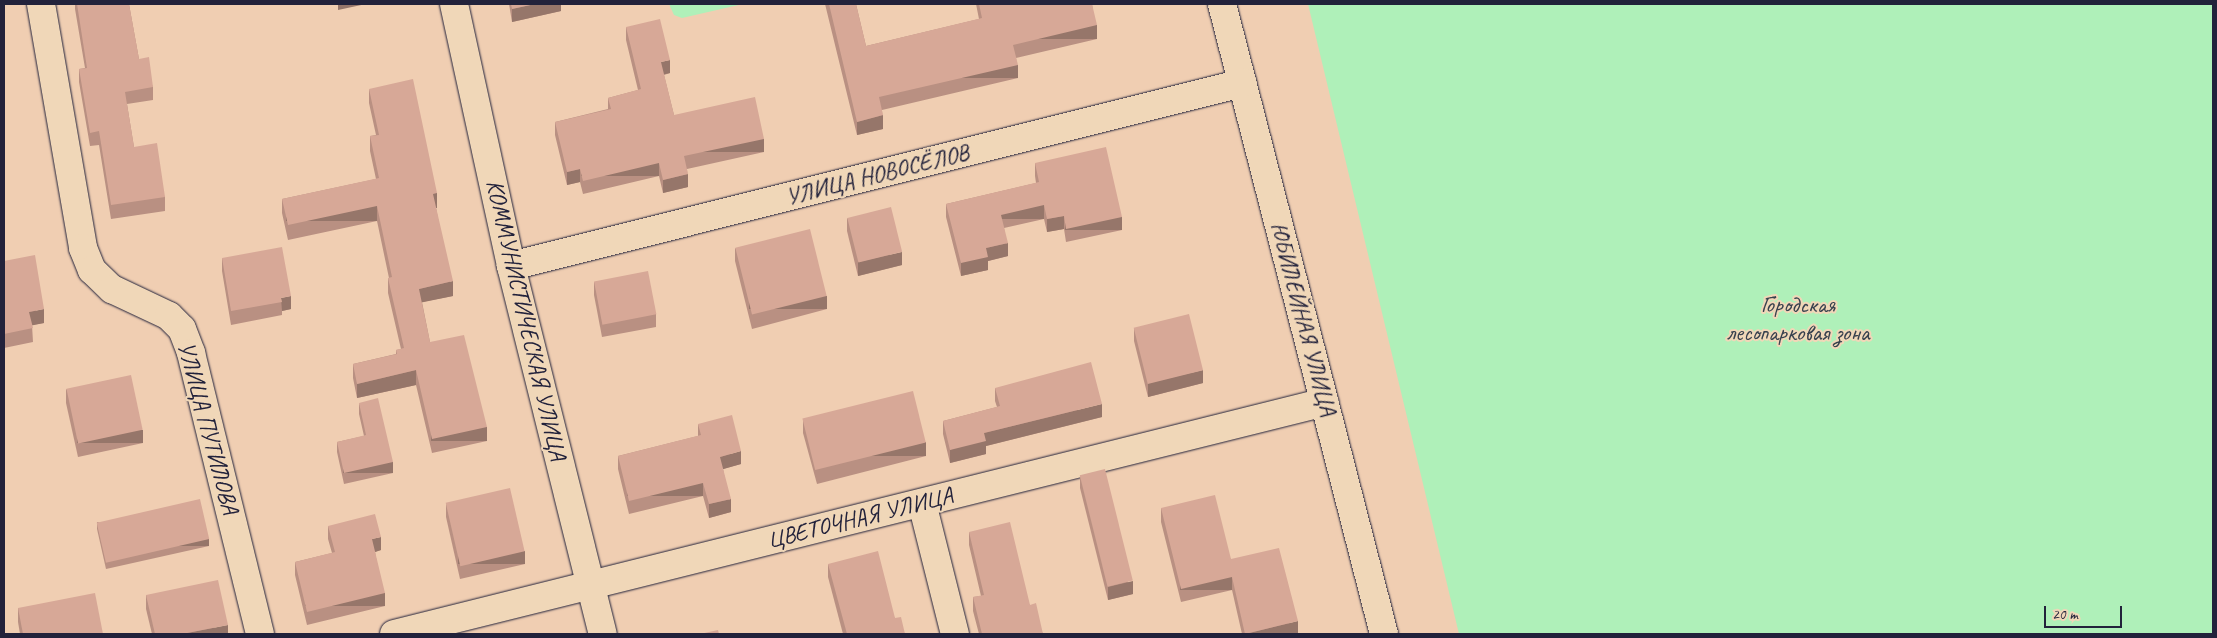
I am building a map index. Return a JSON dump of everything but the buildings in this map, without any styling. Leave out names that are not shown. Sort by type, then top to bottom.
[{"type":"street","name":"УЛИЦА ПУТИЛОВА","points":[[41,4],[83,248],[92,270],[112,290],[169,316],[182,329],[191,353],[260,634]]},
{"type":"street","name":"КОММУНИСТИЧЕСКАЯ УЛИЦА","points":[[454,4],[511,266],[603,634]]},
{"type":"street","name":"ЮБИЛЕЙНАЯ УЛИЦА","points":[[1222,4],[1384,634]]},
{"type":"street","name":"УЛИЦА НОВОСЁЛОВ","points":[[511,266],[1242,83]]},
{"type":"street","name":"ЦВЕТОЧНАЯ УЛИЦА","points":[[394,634],[1325,402]]},
{"type":"street","points":[[922,503],[955,634]]},
{"type":"green space","points":[[669,4],[743,4],[682,18],[674,15]]},
{"type":"green space","name":"Городская лесопарковая зона","points":[[1308,4],[2213,4],[2213,634],[1459,634]]}]
